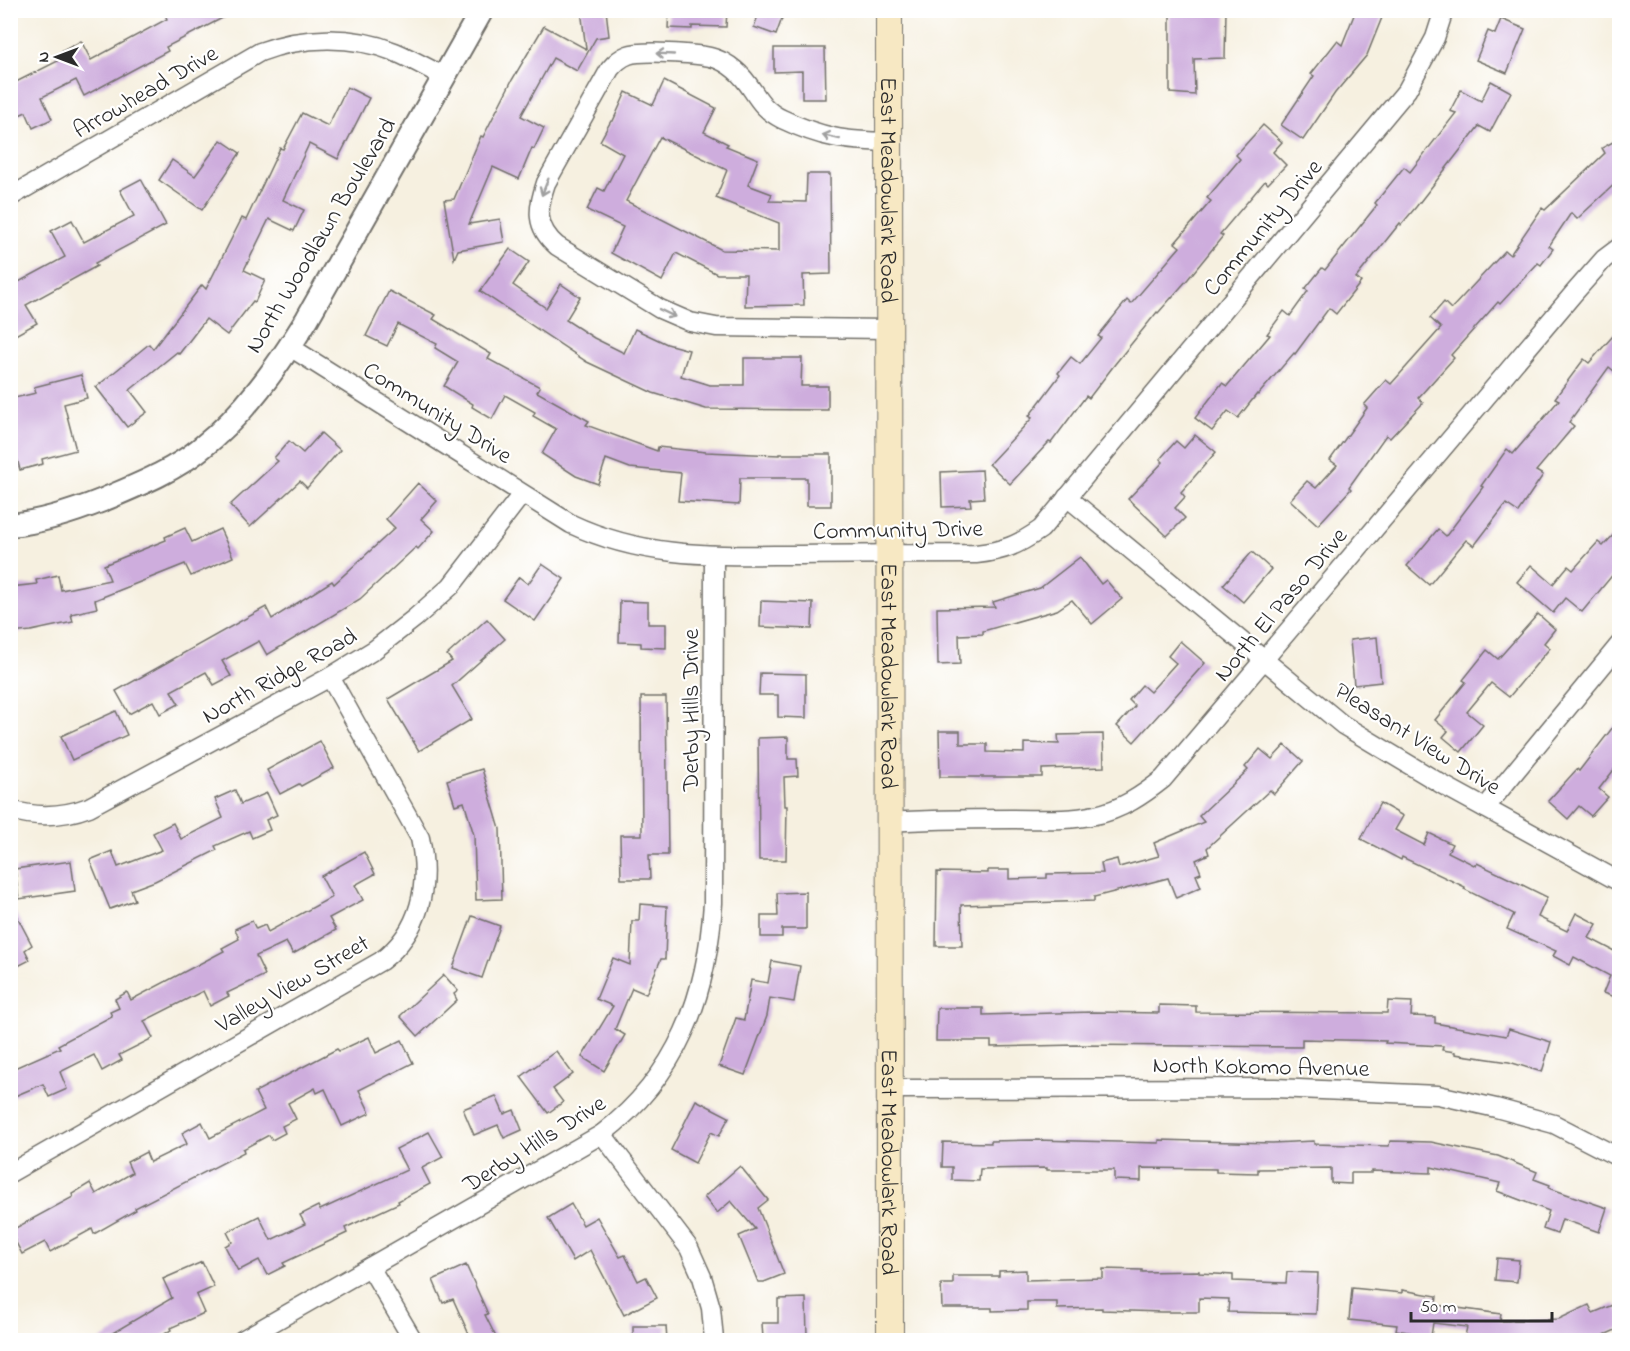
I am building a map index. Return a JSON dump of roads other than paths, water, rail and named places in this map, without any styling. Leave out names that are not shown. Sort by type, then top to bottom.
[{"type":"main road","name":"East Meadowlark Road","points":[[889,10],[890,1341]]},
{"type":"street","name":"North Woodlawn Boulevard","points":[[10,525],[35,523],[86,507],[134,487],[199,451],[255,394],[290,347],[482,10]]},
{"type":"street","name":"Community Drive","points":[[290,347],[571,524],[610,541],[651,550],[714,555],[976,554],[1003,550],[1021,543],[1041,529],[1407,90],[1435,38],[1444,10]]},
{"type":"street","name":"Arrowhead Drive","points":[[10,197],[260,52],[292,42],[325,39],[359,42],[397,52],[445,77]]},
{"type":"street","points":[[889,142],[851,141],[827,137],[781,118],[770,112],[757,99],[736,70],[711,57],[641,52],[629,54],[618,60],[610,69],[546,183],[539,216],[541,227],[557,246],[660,309],[690,322],[716,327],[889,329]]},
{"type":"street","name":"North El Paso Drive","points":[[890,822],[942,819],[1072,819],[1096,815],[1120,807],[1143,795],[1163,779],[1574,293],[1604,259],[1620,247]]},
{"type":"street","name":"North Ridge Road","points":[[10,810],[52,816],[89,807],[330,677],[374,650],[451,586],[522,494]]},
{"type":"street","name":"Pleasant View Drive","points":[[1068,497],[1343,725],[1382,750],[1620,882]]},
{"type":"street","name":"Derby Hills Drive","points":[[242,1341],[602,1134],[647,1093],[668,1063],[681,1039],[697,998],[705,972],[711,931],[714,555]]},
{"type":"street","points":[[1485,808],[1620,644]]},
{"type":"street","name":"Valley View Street","points":[[10,1173],[381,961],[405,937],[416,919],[423,889],[424,858],[420,838],[330,677]]},
{"type":"street","name":"North Kokomo Avenue","points":[[890,1089],[1275,1088],[1438,1095],[1554,1124],[1620,1158]]},
{"type":"street","points":[[602,1134],[688,1248],[702,1277],[711,1308],[714,1341]]},
{"type":"street","points":[[370,1267],[413,1341]]}]
